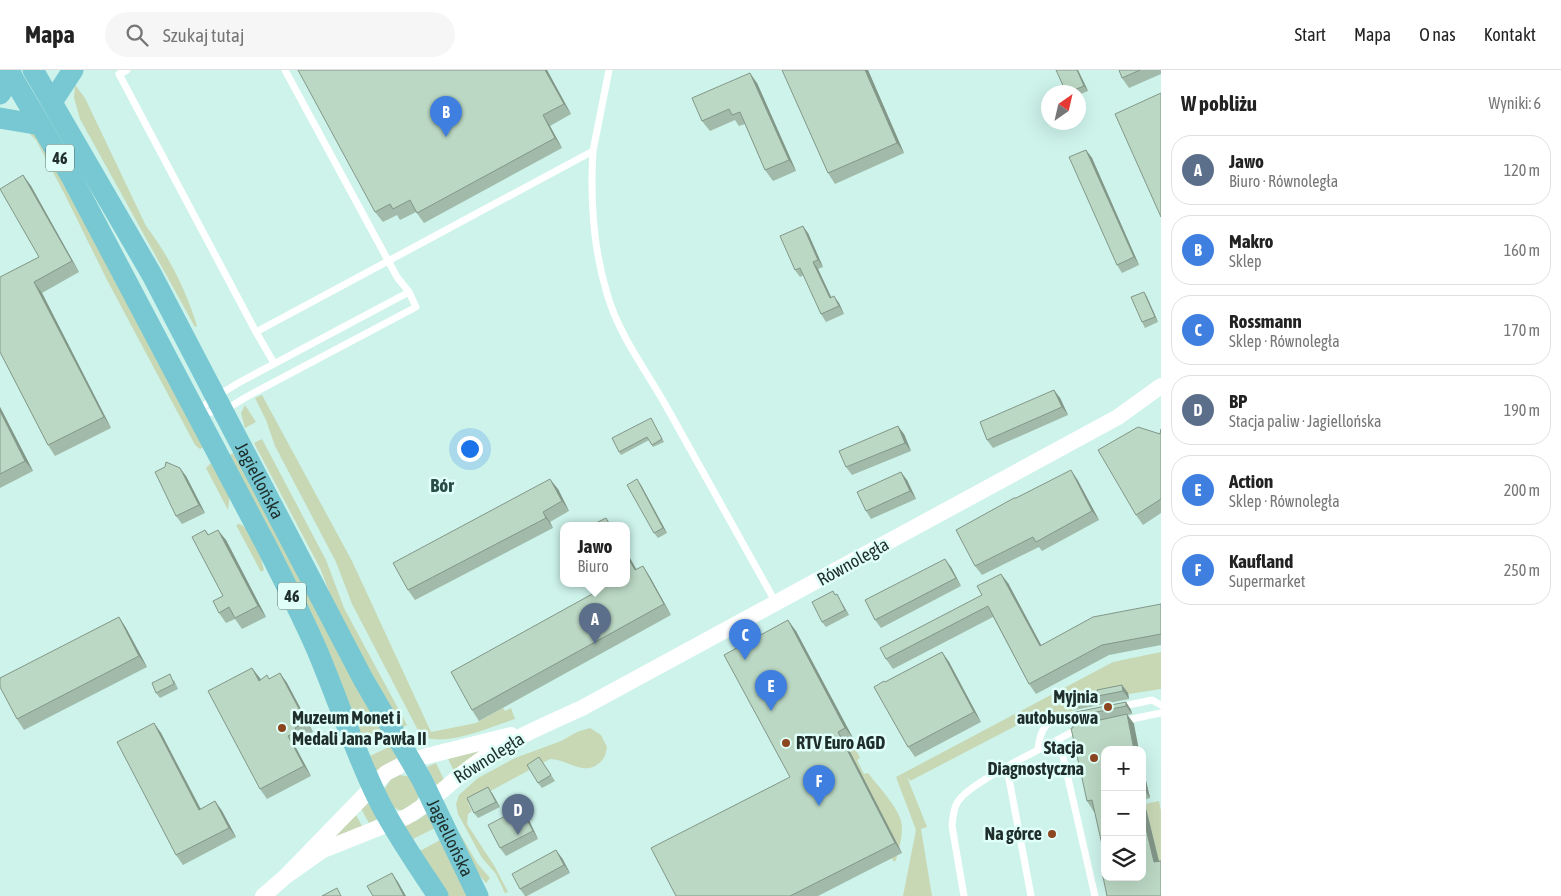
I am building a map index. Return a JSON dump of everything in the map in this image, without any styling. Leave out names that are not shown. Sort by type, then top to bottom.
[{"type":"main road","name":"Jagiellońska","points":[[33,70],[152,274],[363,679],[431,798],[478,896]]},
{"type":"main road","points":[[52,102],[73,70]]},
{"type":"main road","name":"Jagiellońska","points":[[10,73],[106,241],[295,602],[372,786],[390,823],[438,896]]},
{"type":"main road","points":[[0,94],[10,73]]},
{"type":"main road","points":[[0,118],[41,125]]},
{"type":"street","name":"Równoległa","points":[[286,876],[323,850],[418,810],[479,761],[538,728],[582,708],[1118,417],[1161,386]]},
{"type":"street","name":"Równoległa","points":[[286,876],[386,773],[411,760],[538,728]]},
{"type":"street","points":[[263,896],[286,876]]},
{"type":"lane","points":[[127,70],[119,74],[274,363]]},
{"type":"lane","points":[[196,413],[248,396],[416,307],[408,292],[396,277],[285,70]]},
{"type":"lane","points":[[608,70],[610,72],[594,151],[591,186],[595,244],[608,298],[630,346],[776,603]]},
{"type":"lane","points":[[256,332],[594,151]]},
{"type":"lane","points":[[196,413],[219,404],[274,363],[408,292]]},
{"type":"lane","points":[[1112,708],[1152,700],[1161,706]]},
{"type":"lane","points":[[1117,722],[1161,713]]},
{"type":"lane","points":[[1038,750],[1043,730],[1050,723],[1059,718],[1084,714]]},
{"type":"lane","points":[[964,896],[952,826],[958,802],[970,789],[1038,750],[1072,732],[1090,728]]},
{"type":"lane","points":[[1059,739],[1095,896]]},
{"type":"lane","points":[[1007,768],[1031,896]]},
{"type":"green space","points":[[75,85],[85,98],[146,226],[176,274],[188,299],[197,326],[195,327],[80,119],[74,98]]},
{"type":"green space","points":[[27,131],[40,137],[206,446],[200,449],[195,445],[107,280],[36,140]]},
{"type":"green space","points":[[262,395],[352,561],[431,732],[476,723],[503,708],[505,711],[511,708],[515,719],[453,738],[429,738],[420,734],[352,604],[336,562],[275,446],[266,420],[255,398]]},
{"type":"green space","points":[[245,405],[256,422],[245,428],[241,413]]},
{"type":"green space","points":[[262,439],[326,560],[344,608],[407,725],[399,729],[332,599],[320,568],[254,443]]},
{"type":"green space","points":[[236,452],[387,734],[362,745],[227,456]]},
{"type":"green space","points":[[211,463],[230,493],[228,510],[206,468]]},
{"type":"green space","points":[[239,524],[245,527],[256,544],[264,570],[261,572],[236,525]]},
{"type":"green space","points":[[1161,652],[1161,689],[1103,698],[1104,703],[1037,723],[1029,719],[910,781],[907,777],[927,827],[921,829],[932,896],[903,896],[916,830],[896,777],[1113,662]]},
{"type":"green space","points":[[590,728],[601,735],[607,747],[602,761],[598,764],[593,767],[581,768],[550,759],[468,803],[472,811],[468,814],[467,824],[495,867],[508,892],[505,893],[496,874],[482,858],[458,814],[456,804],[459,795],[478,778],[515,758]]},
{"type":"green space","points":[[852,742],[860,758],[857,760],[864,774],[868,773],[887,796],[899,815],[902,830],[901,840],[894,862],[887,850],[797,772]]},
{"type":"green space","points":[[393,745],[399,753],[396,760],[375,771],[368,757]]},
{"type":"green space","points":[[483,749],[455,773],[448,759]]},
{"type":"green space","points":[[521,750],[489,766],[461,784],[498,756]]},
{"type":"green space","points":[[436,763],[445,782],[438,786],[427,767]]},
{"type":"green space","points":[[400,775],[411,777],[419,794],[417,801],[402,811],[392,807],[384,790],[391,779]]},
{"type":"green space","points":[[1159,801],[1161,811],[1161,870],[1146,808],[1146,804]]},
{"type":"green space","points":[[367,803],[377,819],[369,823],[360,807]]},
{"type":"green space","points":[[355,813],[362,826],[335,837],[334,834]]},
{"type":"green space","points":[[428,813],[437,827],[411,840],[401,825],[416,821]]},
{"type":"green space","points":[[459,832],[477,863],[490,878],[486,883],[470,864]]},
{"type":"green space","points":[[442,839],[469,896],[447,896],[418,852]]},
{"type":"building","points":[[298,70],[545,70],[564,104],[543,115],[555,138],[417,213],[410,200],[393,209],[390,204],[375,212]]},
{"type":"building","points":[[782,70],[865,70],[897,143],[828,173]]},
{"type":"building","points":[[1056,70],[1077,70],[1084,85],[1063,85]]},
{"type":"building","points":[[1119,70],[1140,70],[1122,78]]},
{"type":"building","points":[[750,73],[789,160],[765,170],[740,112],[732,115],[729,109],[702,121],[692,98]]},
{"type":"building","points":[[1161,93],[1161,217],[1115,114]]},
{"type":"building","points":[[1086,150],[1134,257],[1117,265],[1069,157]]},
{"type":"building","points":[[23,175],[72,261],[34,282],[104,417],[48,445],[0,352],[0,277],[39,257],[0,189]]},
{"type":"building","points":[[803,226],[818,260],[813,262],[830,298],[834,296],[839,306],[821,314],[800,268],[795,270],[780,236]]},
{"type":"building","points":[[1144,292],[1155,317],[1142,322],[1131,297]]},
{"type":"building","points":[[1054,390],[1062,407],[987,440],[980,422]]},
{"type":"building","points":[[0,411],[25,461],[0,474]]},
{"type":"building","points":[[651,418],[662,439],[652,445],[647,437],[619,452],[612,438]]},
{"type":"building","points":[[898,426],[905,443],[846,467],[839,451]]},
{"type":"building","points":[[1138,427],[1160,434],[1161,429],[1161,499],[1136,515],[1098,450]]},
{"type":"building","points":[[166,462],[180,468],[199,505],[176,516],[155,472],[165,467]]},
{"type":"building","points":[[1071,470],[1092,511],[1036,542],[1033,537],[975,566],[956,530],[1014,498]]},
{"type":"building","points":[[901,472],[910,491],[866,511],[857,492]]},
{"type":"building","points":[[550,479],[562,501],[543,512],[546,518],[408,590],[393,563]]},
{"type":"building","points":[[637,479],[663,528],[654,533],[627,485]]},
{"type":"building","points":[[606,518],[608,522],[598,522]]},
{"type":"building","points":[[205,530],[208,535],[218,530],[258,606],[235,618],[229,607],[219,613],[213,601],[223,596],[192,537]]},
{"type":"building","points":[[945,559],[956,578],[875,620],[865,600]]},
{"type":"building","points":[[630,561],[635,570],[643,566],[664,604],[472,710],[451,672],[594,593],[590,587],[630,587]]},
{"type":"building","points":[[1001,574],[1040,646],[1093,617],[1161,604],[1161,634],[1102,645],[1029,684],[988,606],[886,659],[880,648],[982,595],[977,586]]},
{"type":"building","points":[[833,591],[835,595],[837,594],[845,610],[822,622],[812,602]]},
{"type":"building","points":[[119,617],[139,656],[17,719],[0,687],[0,678]]},
{"type":"building","points":[[788,620],[845,728],[838,732],[895,843],[790,896],[676,896],[651,848],[790,777],[724,655]]},
{"type":"building","points":[[942,652],[974,712],[908,747],[874,687]]},
{"type":"building","points":[[252,668],[259,681],[267,675],[269,679],[280,673],[306,722],[295,728],[297,732],[288,736],[304,766],[260,789],[208,691]]},
{"type":"building","points":[[170,674],[174,684],[156,693],[152,683]]},
{"type":"building","points":[[1122,685],[1123,691],[1068,702],[1099,695],[1097,690]]},
{"type":"building","points":[[1126,702],[1126,706],[1072,717],[1071,713]]},
{"type":"building","points":[[1127,714],[1133,746],[1101,746],[1101,840],[1092,800],[1087,801],[1071,728]]},
{"type":"building","points":[[154,723],[199,810],[215,801],[229,828],[176,855],[117,742]]},
{"type":"building","points":[[539,757],[551,775],[538,783],[527,765]]},
{"type":"building","points":[[488,787],[496,802],[474,813],[467,798]]},
{"type":"building","points":[[521,808],[533,831],[500,848],[488,825]]},
{"type":"building","points":[[1146,829],[1154,862],[1161,861],[1161,896],[1107,896],[1104,881],[1146,881]]},
{"type":"building","points":[[556,850],[564,865],[520,889],[512,874]]},
{"type":"building","points":[[392,873],[404,896],[373,896],[367,886]]},
{"type":"building","points":[[337,888],[341,896],[322,896]]},
{"type":"place","name":"Makro","points":[[446,137]]},
{"type":"place","name":"Jawo","points":[[595,644]]},
{"type":"place","name":"Rossmann","points":[[745,660]]},
{"type":"place","name":"Myjnia autobusowa","points":[[1108,707]]},
{"type":"place","name":"Action","points":[[771,711]]},
{"type":"place","name":"Muzeum Monet i Medali Jana Pawła II","points":[[282,728]]},
{"type":"place","name":"RTV Euro AGD","points":[[786,743]]},
{"type":"place","name":"Stacja Diagnostyczna","points":[[1094,758]]},
{"type":"place","name":"Kaufland","points":[[819,806]]},
{"type":"place","name":"Na górce","points":[[1052,834]]},
{"type":"place","name":"BP","points":[[518,835]]},
{"type":"district","name":"Bór","points":[[442,485]]}]
